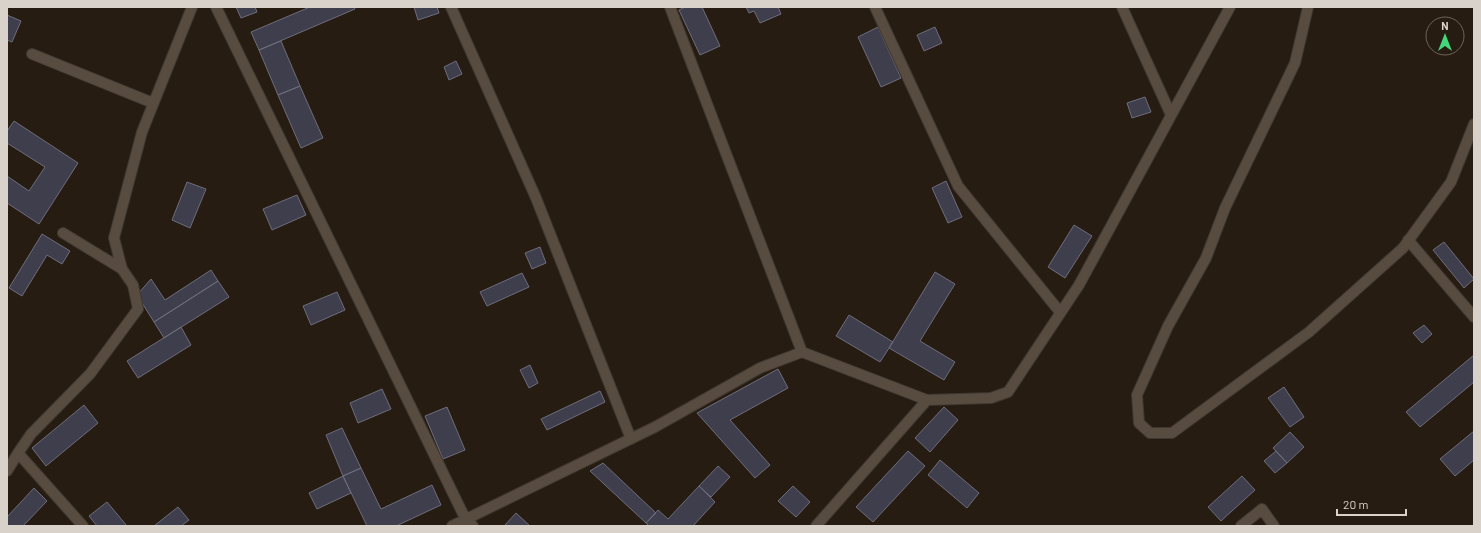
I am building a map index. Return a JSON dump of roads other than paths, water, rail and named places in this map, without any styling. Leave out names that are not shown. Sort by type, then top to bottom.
[{"type":"street","points":[[7,471],[31,434],[90,374],[138,309],[133,285],[122,269],[114,238],[142,132],[192,7]]},
{"type":"street","points":[[216,7],[465,518],[473,526]]},
{"type":"street","points":[[451,7],[536,198],[631,439]]},
{"type":"street","points":[[670,7],[802,352]]},
{"type":"street","points":[[875,7],[958,186],[1060,312]]},
{"type":"street","points":[[1122,7],[1171,115]]},
{"type":"street","points":[[452,526],[465,518],[631,439],[760,368],[802,352],[927,400],[991,398],[1008,392],[1079,285],[1230,7]]},
{"type":"street","points":[[1308,7],[1295,63],[1225,208],[1206,258],[1168,326],[1137,395],[1139,423],[1150,434],[1172,434],[1309,332],[1403,248],[1451,182],[1474,124]]},
{"type":"street","points":[[32,54],[153,103]]},
{"type":"street","points":[[63,233],[122,269]]},
{"type":"street","points":[[1408,240],[1474,317]]},
{"type":"street","points":[[816,526],[927,400]]},
{"type":"street","points":[[18,453],[84,526]]},
{"type":"street","points":[[1241,526],[1262,509],[1274,526]]}]
